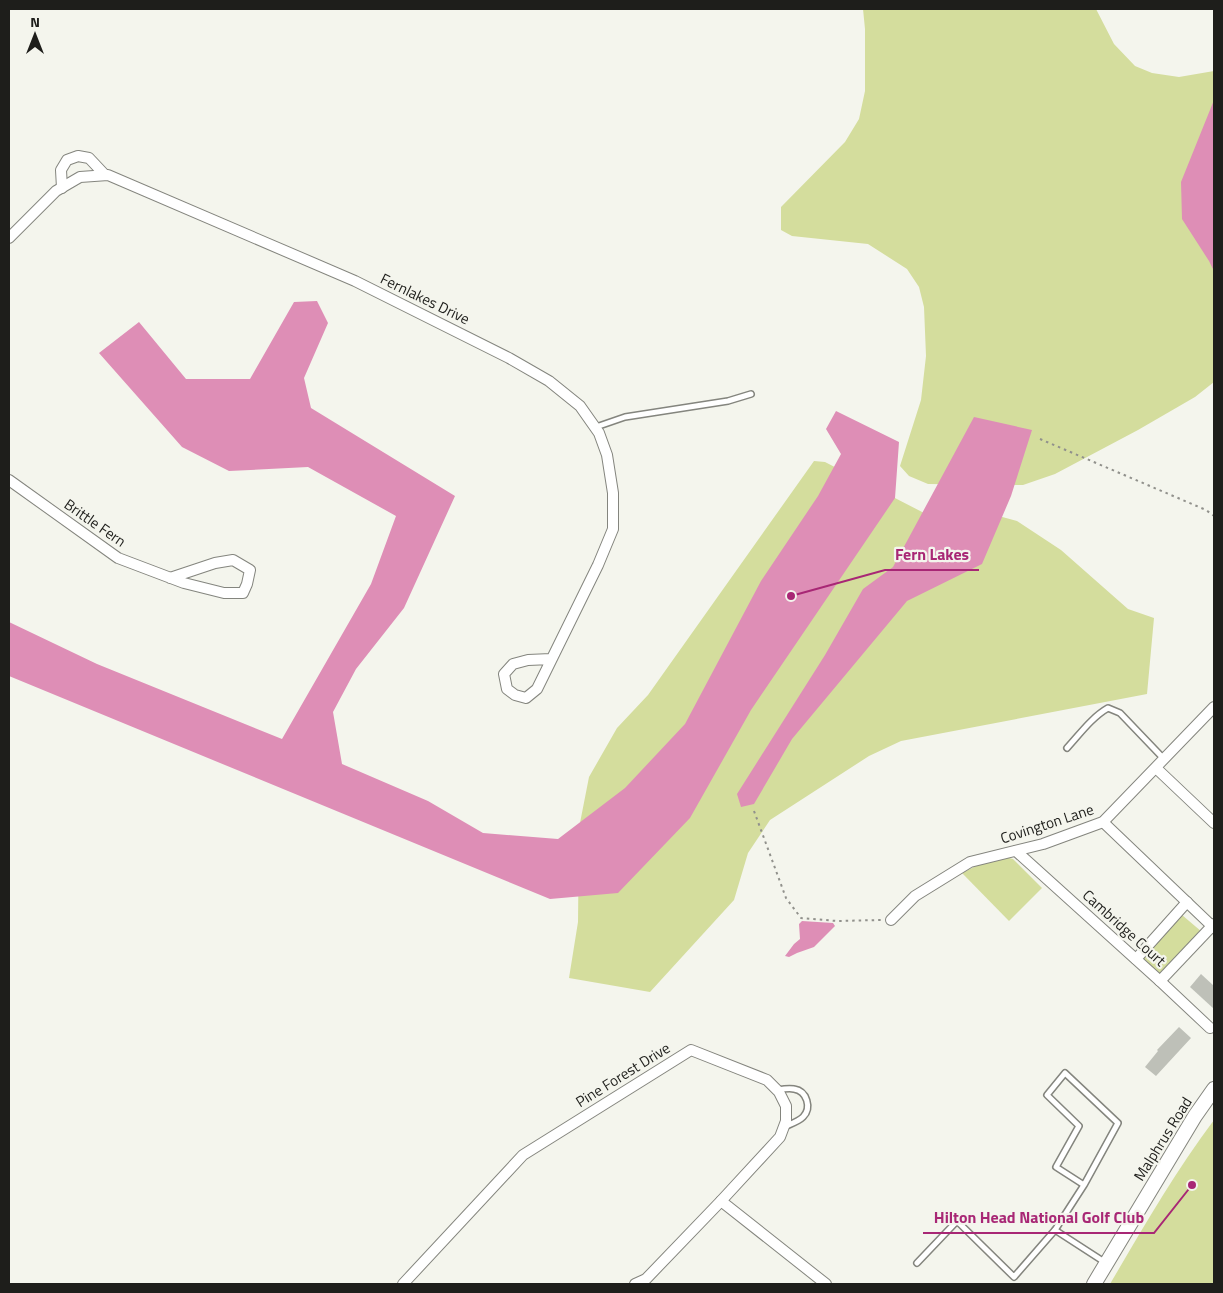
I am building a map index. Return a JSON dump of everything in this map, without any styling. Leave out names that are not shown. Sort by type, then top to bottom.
[{"type":"street","points":[[62,188],[61,170],[67,160],[78,156],[89,158],[105,175]]},
{"type":"street","name":"Fernlakes Drive","points":[[9,238],[56,191],[80,177],[108,174],[355,281],[509,358],[549,381],[580,406],[599,432],[607,455],[613,492],[613,529],[598,566],[537,690],[526,698],[515,695],[507,689],[504,674],[513,664],[528,660],[552,659]]},
{"type":"street","name":"Brittle Fern","points":[[9,480],[118,558],[170,578],[224,593],[243,593],[248,584],[250,570],[233,560],[215,563],[170,578]]},
{"type":"street","name":"Covington Lane","points":[[891,920],[915,896],[970,862],[1043,844],[1103,822],[1214,707]]},
{"type":"street","points":[[1156,768],[1214,823]]},
{"type":"street","points":[[1103,822],[1214,926],[1160,980]]},
{"type":"street","name":"Cambridge Court","points":[[1016,851],[1160,980],[1210,1028]]},
{"type":"street","points":[[1136,959],[1187,902]]},
{"type":"street","name":"Pine Forest Drive","points":[[403,1284],[523,1154],[691,1050],[767,1080],[777,1090]]},
{"type":"street","name":"Malphrus Road","points":[[1094,1284],[1194,1116],[1214,1089]]},
{"type":"street","points":[[635,1284],[646,1279],[780,1137],[786,1121],[786,1106],[777,1090]]},
{"type":"street","points":[[721,1201],[826,1284]]},
{"type":"lane","points":[[595,427],[625,417],[728,401],[750,394]]},
{"type":"lane","points":[[1067,748],[1108,708],[1120,713],[1164,759]]},
{"type":"lane","points":[[917,1263],[957,1221],[1014,1277],[1055,1230],[1084,1185],[1118,1123],[1065,1073],[1047,1095],[1079,1126],[1056,1167],[1084,1185]]},
{"type":"lane","points":[[777,1090],[793,1088],[801,1091],[806,1098],[808,1107],[804,1116],[784,1127]]},
{"type":"lane","points":[[1055,1230],[1106,1264]]},
{"type":"path","points":[[1040,439],[1206,510],[1214,516]]},
{"type":"path","points":[[754,811],[786,898],[801,918],[837,921],[891,920]]},
{"type":"green space","points":[[863,9],[1096,9],[1114,44],[1135,66],[1152,73],[1179,77],[1214,71],[1214,382],[1195,397],[1138,430],[1055,474],[1023,485],[928,484],[909,476],[900,466],[921,400],[926,356],[924,307],[919,287],[907,269],[868,244],[792,236],[781,230],[781,207],[845,142],[859,119],[865,91],[865,29]]},
{"type":"green space","points":[[814,461],[825,462],[926,514],[984,512],[1017,521],[1061,550],[1128,609],[1154,618],[1147,694],[901,741],[869,756],[770,820],[748,853],[734,900],[650,992],[569,978],[578,922],[579,828],[589,777],[617,728],[648,695]]},
{"type":"green space","points":[[998,855],[1013,859],[1042,888],[1009,921],[962,873]]},
{"type":"green space","points":[[1182,915],[1202,932],[1161,976],[1142,958]]},
{"type":"green space","points":[[1214,1120],[1214,1284],[1110,1284],[1173,1180]]},
{"type":"shaded area","points":[[1214,100],[1214,271],[1182,219],[1181,182]]},
{"type":"shaded area","points":[[317,301],[328,323],[304,378],[311,408],[455,496],[404,608],[356,669],[333,712],[342,764],[428,801],[483,833],[558,839],[625,788],[685,724],[761,581],[818,496],[841,454],[826,429],[836,411],[899,442],[895,498],[751,710],[690,818],[618,893],[550,899],[9,676],[9,622],[97,664],[282,739],[371,584],[396,516],[308,467],[229,471],[182,447],[99,353],[139,322],[186,379],[250,379],[294,302]]},
{"type":"shaded area","points":[[974,417],[1032,430],[1011,496],[982,564],[907,601],[792,739],[754,804],[741,807],[737,794],[825,655],[863,589],[893,567]]},
{"type":"shaded area","points":[[802,921],[833,923],[835,926],[814,947],[789,957],[785,956],[800,939],[799,924]]},
{"type":"building","points":[[1201,974],[1214,986],[1214,1009],[1190,987]]},
{"type":"building","points":[[1179,1027],[1191,1038],[1156,1076],[1145,1067],[1157,1050]]},
{"type":"place","name":"Fern Lakes","points":[[791,596]]},
{"type":"place","name":"Hilton Head National Golf Club","points":[[1192,1185]]}]
